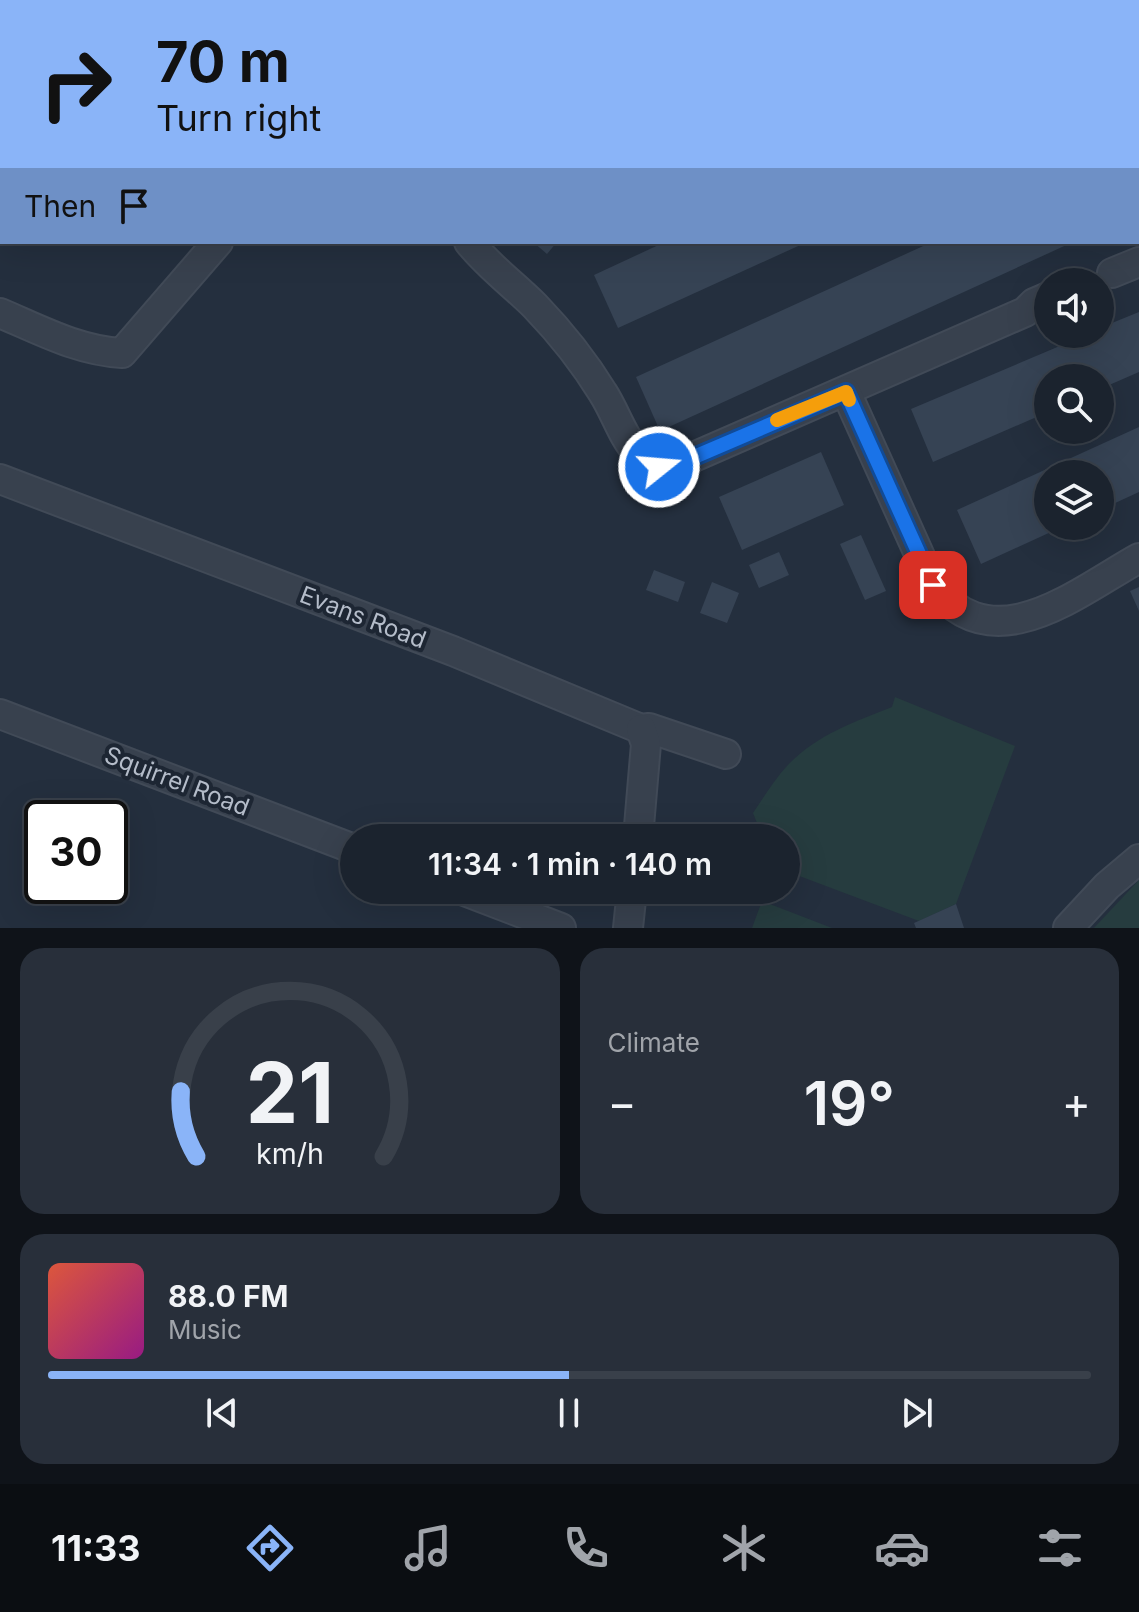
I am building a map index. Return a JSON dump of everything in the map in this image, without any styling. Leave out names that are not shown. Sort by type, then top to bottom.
[{"type":"street","points":[[0,313],[75,345],[101,352],[122,353],[216,244]]},
{"type":"street","points":[[471,244],[569,344],[604,394],[636,453],[646,462],[659,467],[673,466],[846,392],[1025,312],[1034,303]]},
{"type":"street","points":[[1114,272],[1139,262]]},
{"type":"street","points":[[846,392],[933,585],[962,611],[986,620],[1004,622],[1039,615],[1139,558]]},
{"type":"street","name":"Evans Road","points":[[0,479],[453,651],[641,729],[649,728],[726,754]]},
{"type":"street","name":"Squirrel Road","points":[[0,714],[340,844]]},
{"type":"street","points":[[639,824],[646,744],[641,729]]},
{"type":"street","points":[[1068,928],[1107,886],[1139,859]]},
{"type":"street","points":[[498,904],[561,928]]},
{"type":"street","points":[[628,928],[631,904]]},
{"type":"green space","points":[[895,697],[1015,746],[956,904],[919,921],[800,876],[800,824],[757,824],[753,813],[798,755],[836,730],[892,707]]},
{"type":"green space","points":[[1139,880],[1139,928],[1094,928]]},
{"type":"green space","points":[[761,904],[770,904],[832,928],[752,928]]},
{"type":"building","points":[[535,244],[555,244],[547,254]]},
{"type":"building","points":[[661,244],[803,244],[618,328],[594,275]]},
{"type":"building","points":[[928,244],[1069,244],[660,431],[636,377]]},
{"type":"building","points":[[1139,312],[1139,372],[1114,383],[1114,364],[1034,364],[1034,418],[933,462],[911,409],[1055,348],[1114,348],[1114,322]]},
{"type":"building","points":[[1139,427],[1139,492],[1114,504],[1114,460],[1067,460],[1102,444],[1114,444],[1114,438]]},
{"type":"building","points":[[821,452],[844,505],[742,550],[719,497]]},
{"type":"building","points":[[1034,475],[1034,540],[981,564],[957,510]]},
{"type":"building","points":[[861,535],[886,591],[865,600],[840,544]]},
{"type":"building","points":[[779,552],[789,575],[759,588],[749,565]]},
{"type":"building","points":[[654,570],[685,582],[678,602],[646,590]]},
{"type":"building","points":[[712,582],[739,593],[727,623],[700,613]]},
{"type":"building","points":[[1139,587],[1139,611],[1130,591]]},
{"type":"building","points":[[956,904],[964,928],[916,928],[914,923]]},
{"type":"slow traffic","points":[[777,420],[846,392],[849,400]]},
{"type":"route","points":[[659,467],[673,466],[846,392],[933,585]]}]
